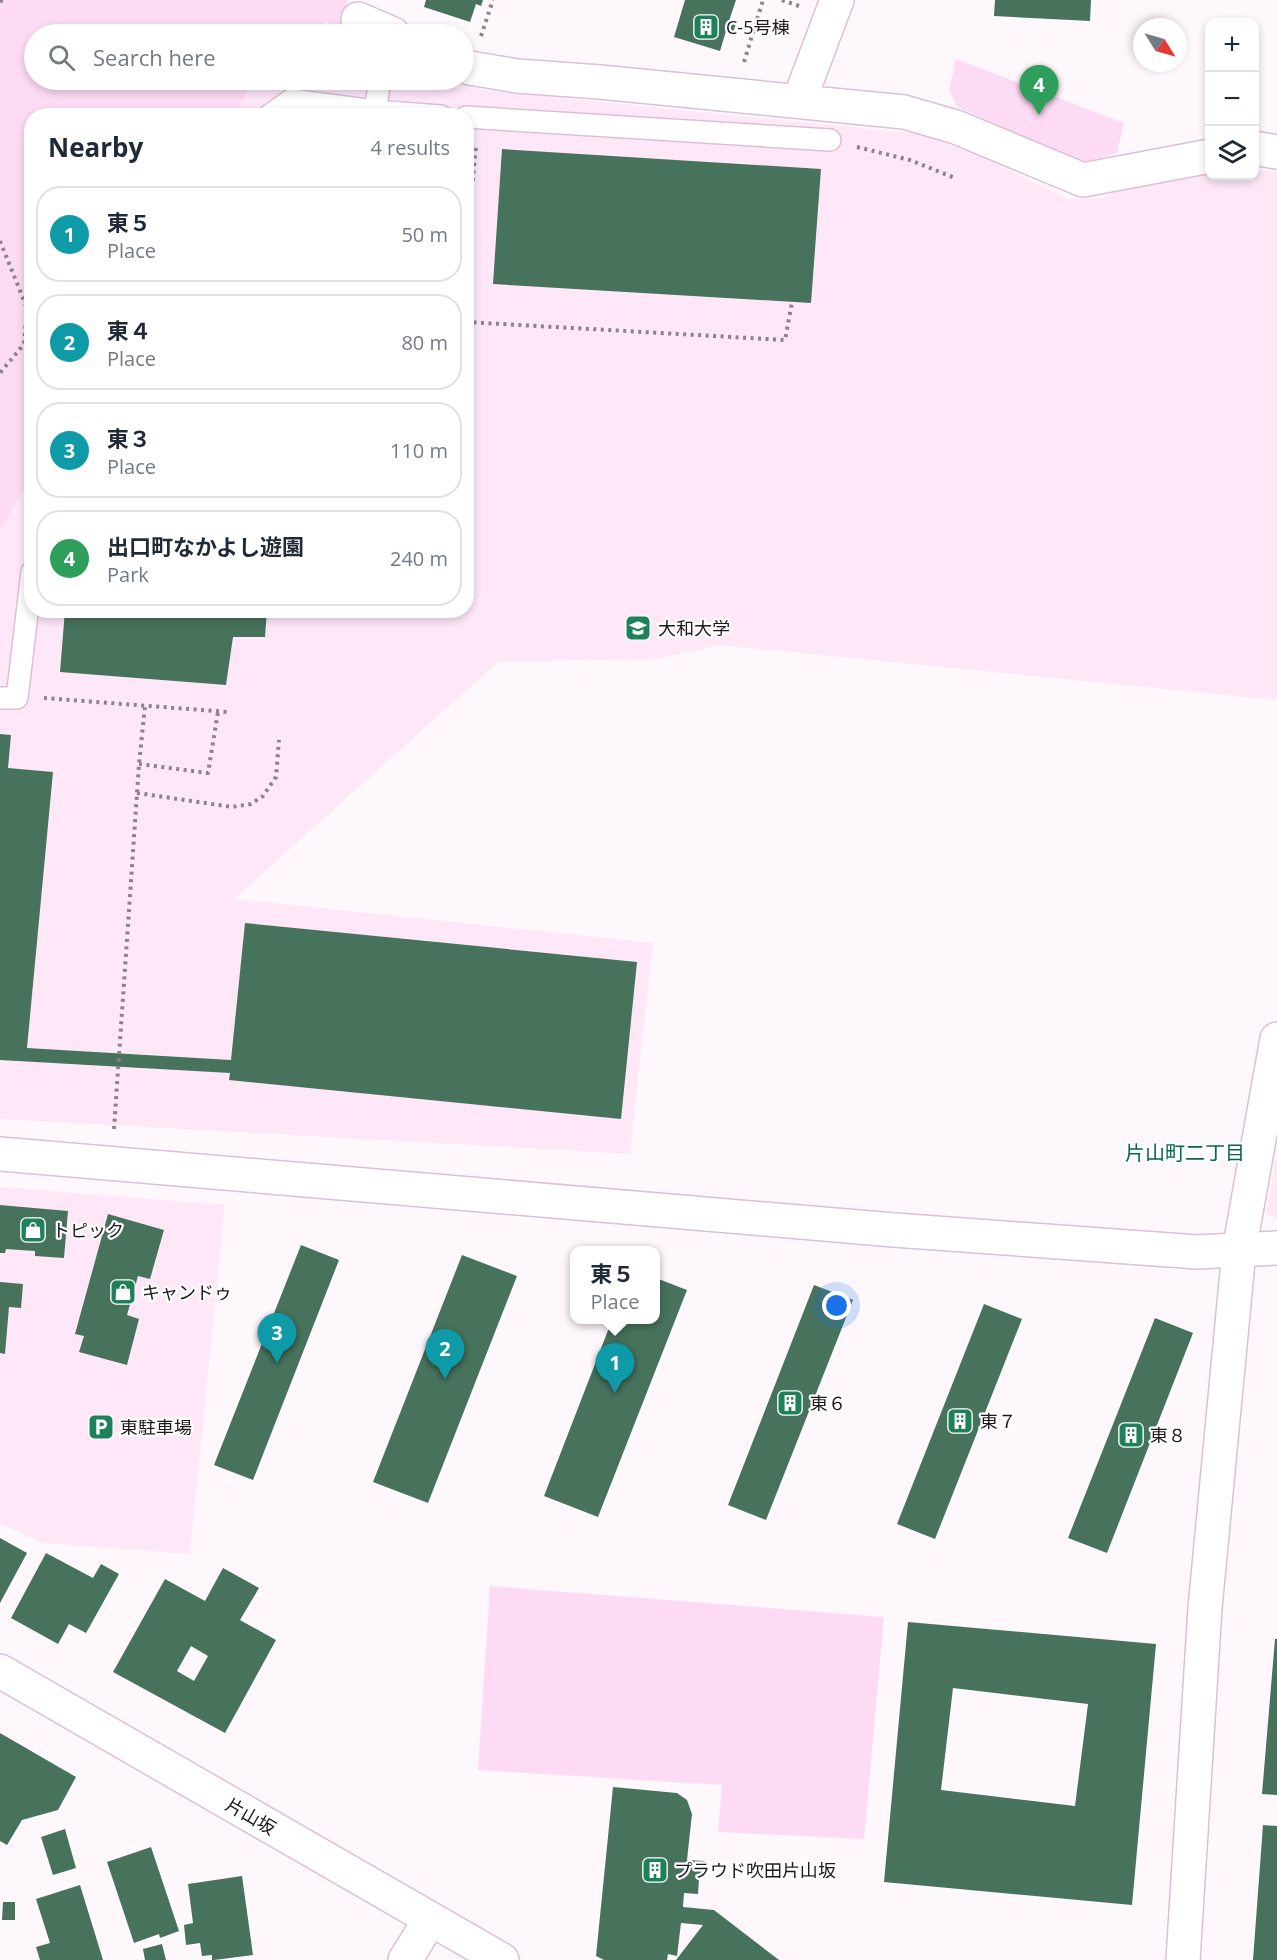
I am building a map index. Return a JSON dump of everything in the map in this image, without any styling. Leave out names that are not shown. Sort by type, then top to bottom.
[{"type":"street","points":[[799,101],[837,0]]},
{"type":"street","points":[[358,19],[369,24]]},
{"type":"street","points":[[474,69],[518,76],[904,112],[956,127],[1083,180],[1205,157]]},
{"type":"street","points":[[1259,149],[1277,152]]},
{"type":"street","points":[[1183,1960],[1205,1608],[1239,1251],[1277,1039]]},
{"type":"street","points":[[0,1154],[894,1230],[1197,1252],[1277,1248]]},
{"type":"street","name":"片山坂","points":[[0,1671],[502,1960]]},
{"type":"street","points":[[405,1960],[430,1920]]},
{"type":"lane","points":[[375,108],[378,90]]},
{"type":"lane","points":[[280,108],[291,100],[352,108]]},
{"type":"lane","points":[[474,118],[830,140]]},
{"type":"lane","points":[[8,698],[24,614]]},
{"type":"path","points":[[0,1],[5,0]]},
{"type":"path","points":[[735,95],[763,0]]},
{"type":"path","points":[[830,140],[910,160],[955,178]]},
{"type":"path","points":[[0,241],[24,301]]},
{"type":"path","points":[[474,322],[785,340],[792,302]]},
{"type":"path","points":[[0,373],[24,344]]},
{"type":"path","points":[[8,698],[43,698],[228,712]]},
{"type":"path","points":[[114,1139],[139,764],[145,706]]},
{"type":"path","points":[[139,764],[208,773],[218,712]]},
{"type":"path","points":[[137,793],[232,807],[251,804],[263,796],[276,777],[279,740]]},
{"type":"shaded area","points":[[0,0],[348,0],[341,24],[325,22],[324,24],[24,24],[24,90],[248,90],[238,108],[24,108],[24,490],[0,531]]},
{"type":"shaded area","points":[[956,59],[1124,123],[1117,153],[1084,163],[957,107],[949,90]]},
{"type":"shaded area","name":"大和大学","points":[[474,86],[484,90],[940,136],[1068,199],[1103,198],[1122,187],[1205,174],[1205,180],[1259,180],[1259,170],[1277,172],[1277,700],[719,645],[656,659],[498,662],[234,899],[653,943],[630,1154],[0,1119],[0,531],[24,490],[24,618],[474,618],[474,108],[221,108],[232,90],[474,90]]},
{"type":"shaded area","points":[[1277,1150],[1277,1219],[1266,1214]]},
{"type":"shaded area","points":[[0,1187],[225,1205],[190,1554],[42,1543],[0,1523]]},
{"type":"shaded area","points":[[490,1586],[884,1617],[864,1839],[718,1832],[722,1785],[478,1770]]},
{"type":"building","points":[[426,0],[483,0],[481,6],[476,4],[470,22],[424,7]]},
{"type":"building","name":"C-5号棟","points":[[685,0],[736,0],[729,21],[736,23],[733,33],[726,31],[720,51],[674,37]]},
{"type":"building","points":[[995,0],[1091,0],[1090,21],[994,16]]},
{"type":"building","points":[[502,149],[821,169],[811,303],[493,284]]},
{"type":"building","points":[[64,618],[266,618],[265,637],[233,637],[226,685],[60,672]]},
{"type":"building","points":[[0,734],[11,735],[8,768],[53,772],[27,1048],[231,1060],[245,923],[637,962],[621,1119],[229,1080],[230,1073],[0,1060]]},
{"type":"building","name":"トピック","points":[[0,1205],[68,1211],[64,1258],[35,1256],[35,1251],[6,1249],[5,1253],[0,1253]]},
{"type":"building","points":[[108,1214],[164,1230],[150,1279],[138,1276],[127,1315],[139,1319],[127,1365],[79,1352],[84,1336],[75,1334]]},
{"type":"building","points":[[301,1245],[339,1260],[253,1480],[214,1465]]},
{"type":"building","points":[[462,1255],[517,1276],[428,1503],[373,1482]]},
{"type":"building","points":[[660,1280],[687,1290],[598,1517],[544,1496],[610,1324],[660,1324]]},
{"type":"building","points":[[0,1282],[23,1284],[21,1308],[9,1307],[5,1354],[0,1353]]},
{"type":"building","name":"東６","points":[[814,1285],[853,1300],[766,1520],[728,1505]]},
{"type":"building","name":"東７","points":[[984,1304],[1022,1319],[935,1539],[897,1524]]},
{"type":"building","name":"東８","points":[[1155,1318],[1193,1333],[1107,1553],[1068,1538]]},
{"type":"building","points":[[0,1538],[27,1553],[0,1603]]},
{"type":"building","points":[[46,1553],[93,1578],[101,1564],[119,1574],[86,1633],[69,1624],[58,1644],[11,1618]]},
{"type":"building","points":[[223,1568],[259,1588],[240,1620],[276,1640],[225,1733],[113,1672],[165,1579],[205,1601]],"holes":[[[191,1646],[208,1656],[194,1681],[177,1671]]]},
{"type":"building","points":[[908,1622],[1156,1644],[1132,1905],[884,1882]],"holes":[[[953,1688],[1088,1704],[1075,1806],[941,1790]]]},
{"type":"building","points":[[1275,1639],[1277,1639],[1277,1795],[1262,1794]]},
{"type":"building","points":[[0,1733],[76,1777],[58,1810],[22,1820],[7,1845],[0,1841]]},
{"type":"building","name":"プラウド吹田片山坂","points":[[613,1787],[677,1793],[687,1800],[692,1814],[687,1860],[705,1861],[704,1878],[699,1878],[698,1894],[684,1893],[683,1907],[714,1910],[779,1960],[676,1960],[703,1925],[681,1923],[677,1956],[668,1954],[667,1960],[604,1960],[596,1956]]},
{"type":"building","points":[[1263,1825],[1277,1826],[1277,1960],[1253,1960]]},
{"type":"building","points":[[65,1829],[76,1868],[53,1875],[41,1837]]},
{"type":"building","points":[[151,1847],[179,1931],[160,1938],[159,1934],[134,1943],[107,1862]]},
{"type":"building","points":[[242,1876],[253,1955],[214,1960],[212,1960],[212,1955],[202,1956],[200,1943],[186,1945],[184,1925],[193,1923],[188,1884]]},
{"type":"building","points":[[80,1885],[103,1960],[40,1960],[36,1947],[50,1943],[36,1899]]},
{"type":"building","points":[[3,1902],[15,1902],[15,1920],[2,1920]]},
{"type":"building","points":[[162,1944],[166,1960],[145,1960],[143,1949]]},
{"type":"place","name":"C-5号棟","points":[[706,27]]},
{"type":"place","name":"出口町なかよし遊園","points":[[1039,115]]},
{"type":"place","name":"大和大学","points":[[638,628]]},
{"type":"place","name":"トピック","points":[[33,1230]]},
{"type":"place","name":"キャンドゥ","points":[[123,1292]]},
{"type":"place","name":"東３","points":[[277,1363]]},
{"type":"place","name":"東４","points":[[445,1379]]},
{"type":"place","name":"東５","points":[[615,1393]]},
{"type":"place","name":"東６","points":[[790,1403]]},
{"type":"place","name":"東７","points":[[960,1421]]},
{"type":"place","name":"東駐車場","points":[[101,1427]]},
{"type":"place","name":"東８","points":[[1131,1435]]},
{"type":"place","name":"プラウド吹田片山坂","points":[[655,1870]]},
{"type":"district","name":"片山町二丁目","points":[[1185,1152]]}]
